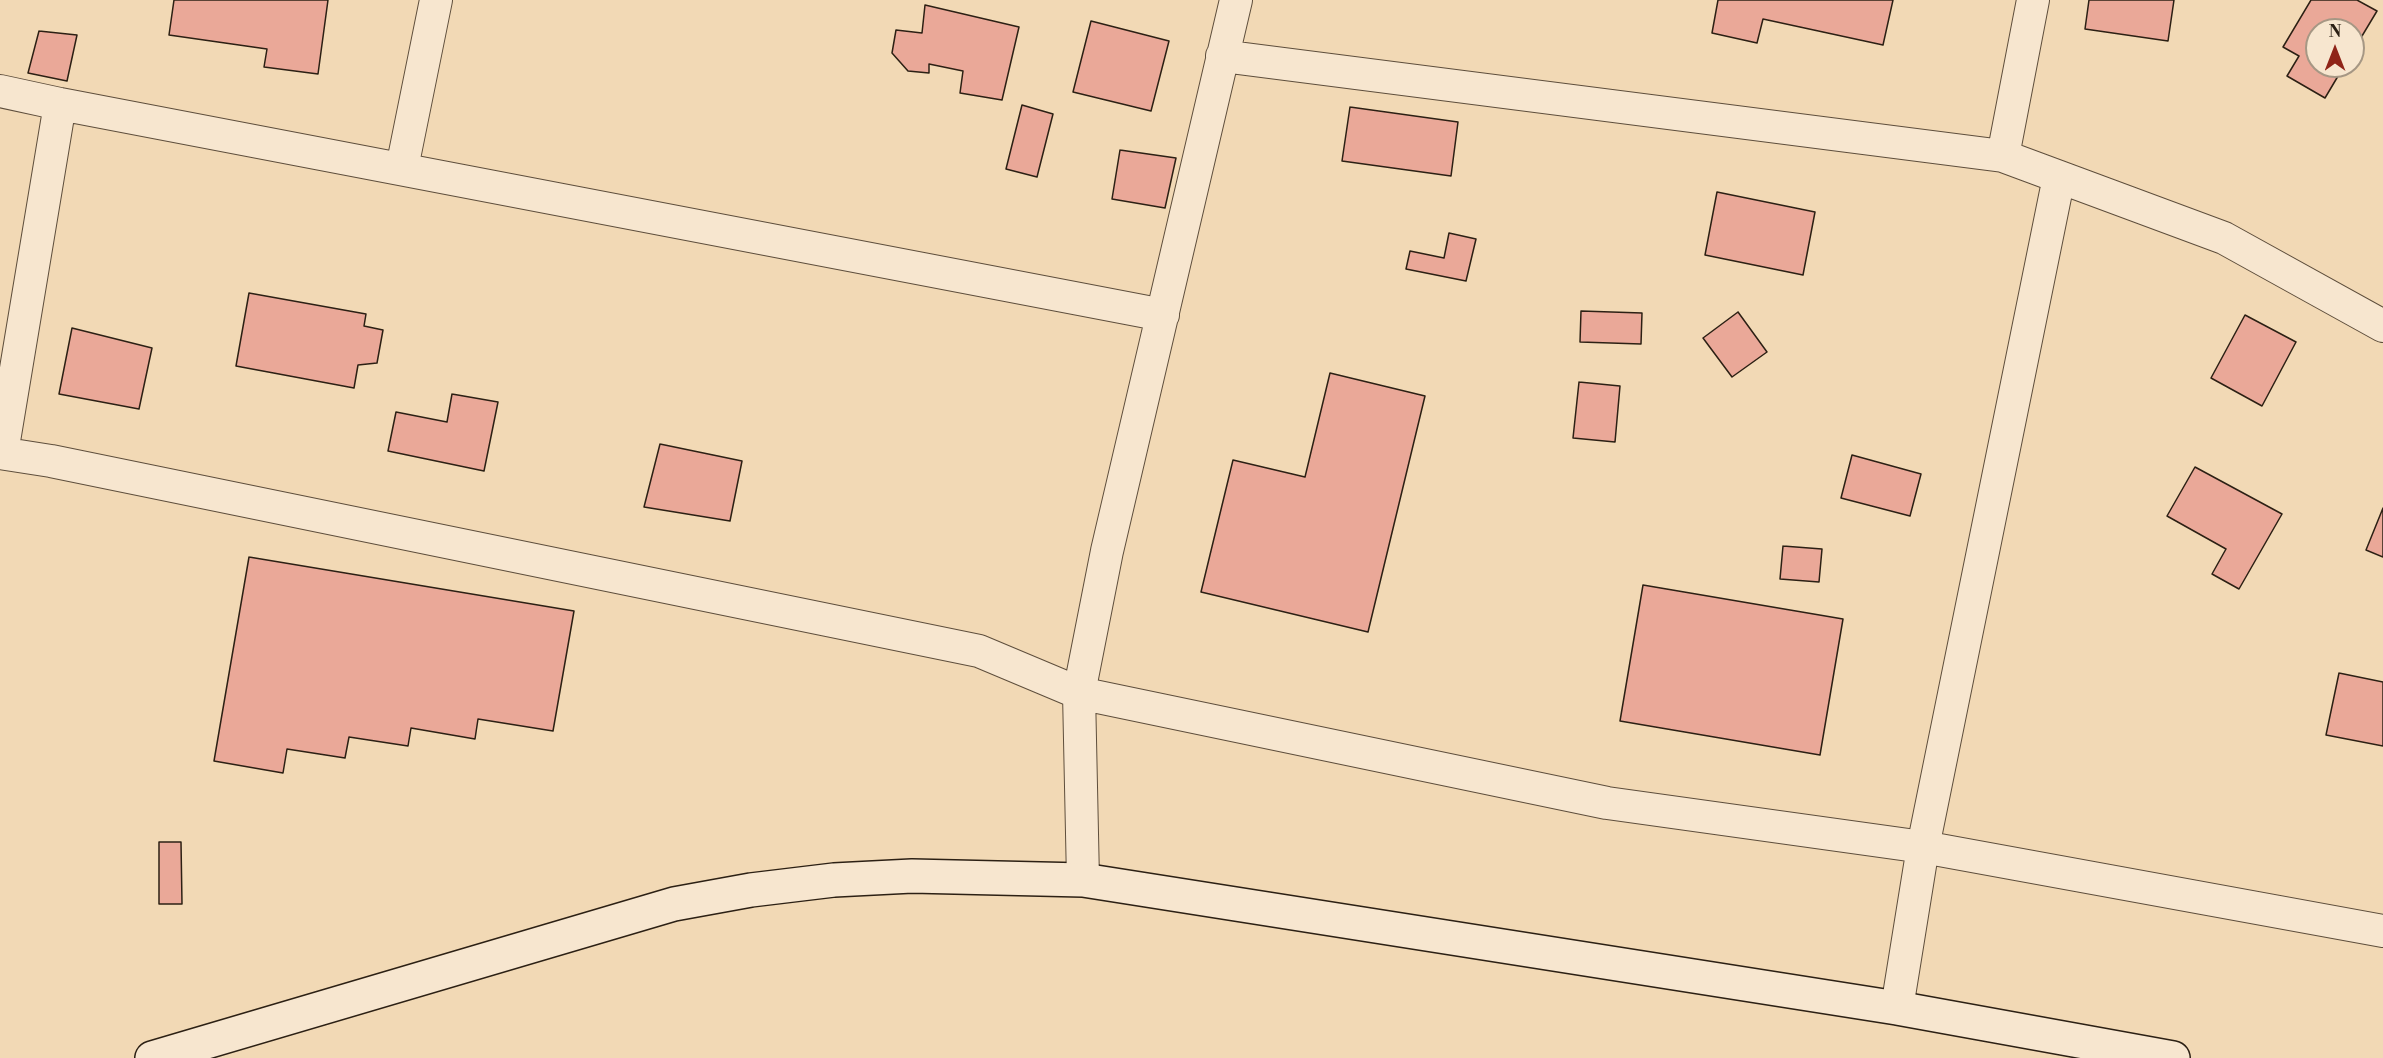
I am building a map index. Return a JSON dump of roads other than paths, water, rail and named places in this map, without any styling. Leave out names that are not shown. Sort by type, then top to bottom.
[{"type":"street","points":[[402,168],[436,0]]},
{"type":"street","points":[[1083,880],[1079,693],[1107,551],[1236,0]]},
{"type":"street","points":[[2003,156],[2033,0]]},
{"type":"street","points":[[1222,56],[2003,156],[2224,238],[2383,326]]},
{"type":"street","points":[[0,91],[1163,315]]},
{"type":"street","points":[[60,104],[1,453],[51,460],[980,651],[1079,693],[1607,803],[1923,847],[2383,931]]},
{"type":"street","points":[[1897,1008],[1923,847],[2059,177]]},
{"type":"street","points":[[152,1058],[674,904],[834,880],[889,877],[1083,880],[1897,1008],[2161,1057]]}]
